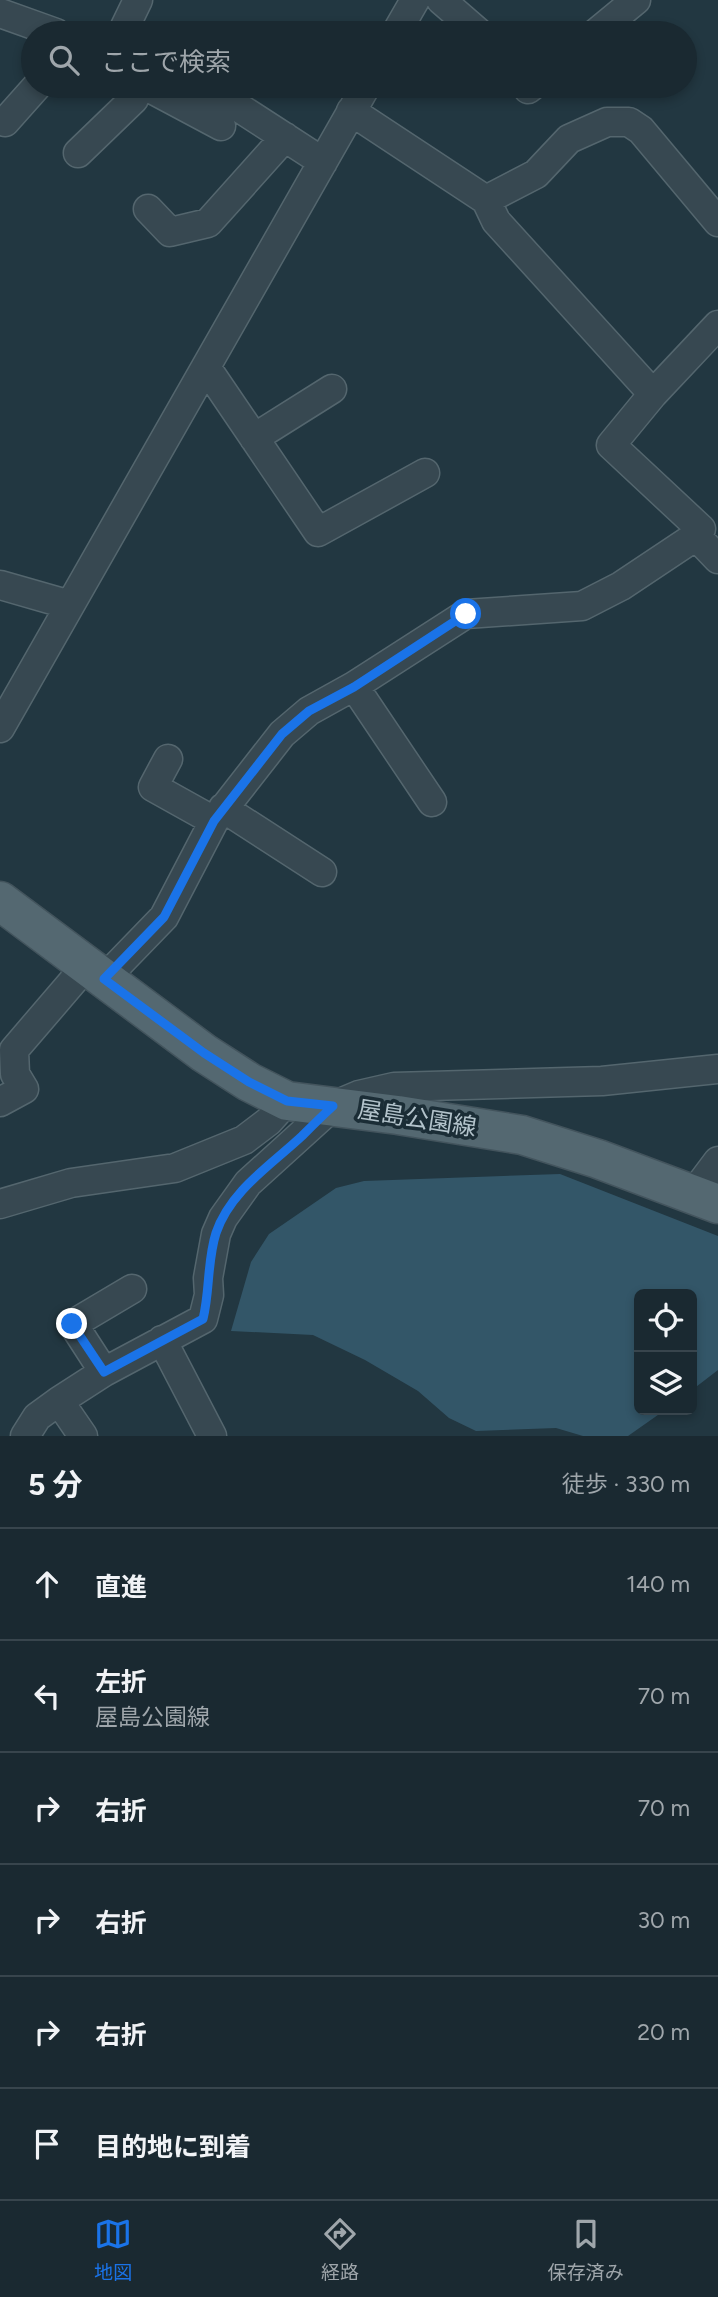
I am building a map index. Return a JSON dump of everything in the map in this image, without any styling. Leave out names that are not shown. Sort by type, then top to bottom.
[{"type":"main road","name":"屋島公園線","points":[[0,901],[204,1053],[249,1082],[287,1101],[522,1135],[598,1158],[708,1200]]},
{"type":"street","points":[[128,21],[138,0]]},
{"type":"street","points":[[403,21],[415,0]]},
{"type":"street","points":[[441,0],[465,21]]},
{"type":"street","points":[[611,21],[636,0]]},
{"type":"street","points":[[0,13],[22,21]]},
{"type":"street","points":[[5,122],[26,98]]},
{"type":"street","points":[[78,153],[134,98]]},
{"type":"street","points":[[168,98],[221,127]]},
{"type":"street","points":[[224,98],[323,162]]},
{"type":"street","points":[[0,728],[359,98]]},
{"type":"street","points":[[351,111],[486,200],[496,220],[653,394]]},
{"type":"street","points":[[486,200],[536,174],[569,139],[607,122],[629,122],[640,130],[718,222]]},
{"type":"street","points":[[148,209],[170,232],[208,223],[285,137]]},
{"type":"street","points":[[0,1102],[24,1089],[15,1074],[14,1050],[95,972],[164,917],[218,815],[282,734],[309,711],[354,687],[466,614],[582,606],[621,586],[696,536],[701,529],[611,445],[653,394],[718,325]]},
{"type":"street","points":[[206,367],[318,532],[425,473]]},
{"type":"street","points":[[254,438],[332,389]]},
{"type":"street","points":[[696,536],[718,559]]},
{"type":"street","points":[[0,585],[70,605]]},
{"type":"street","points":[[354,687],[432,802]]},
{"type":"street","points":[[168,759],[153,787],[218,815],[322,872]]},
{"type":"street","points":[[25,1436],[37,1417],[59,1401],[104,1372],[203,1319],[209,1296],[208,1278],[216,1234],[223,1218],[248,1183],[333,1106],[359,1095],[394,1087],[602,1081],[718,1069]]},
{"type":"street","points":[[0,1205],[71,1183],[175,1168],[244,1140],[269,1121],[287,1101]]},
{"type":"street","points":[[708,1200],[704,1181],[718,1161]]},
{"type":"street","points":[[104,1372],[72,1324],[132,1289]]},
{"type":"street","points":[[162,1340],[212,1436]]},
{"type":"street","points":[[59,1401],[83,1436]]},
{"type":"water","points":[[560,1174],[718,1236],[718,1370],[697,1386],[697,1289],[634,1289],[634,1415],[658,1415],[628,1436],[583,1436],[556,1428],[476,1431],[449,1418],[418,1391],[365,1360],[313,1335],[231,1331],[251,1262],[269,1234],[336,1188],[364,1181]]},
{"type":"route","points":[[72,1324],[104,1372],[203,1319],[209,1296],[208,1278],[216,1234],[223,1218],[248,1183],[333,1106],[287,1101],[249,1082],[204,1053],[104,979],[164,917],[214,821],[282,734],[309,711],[354,687],[466,614]]}]
